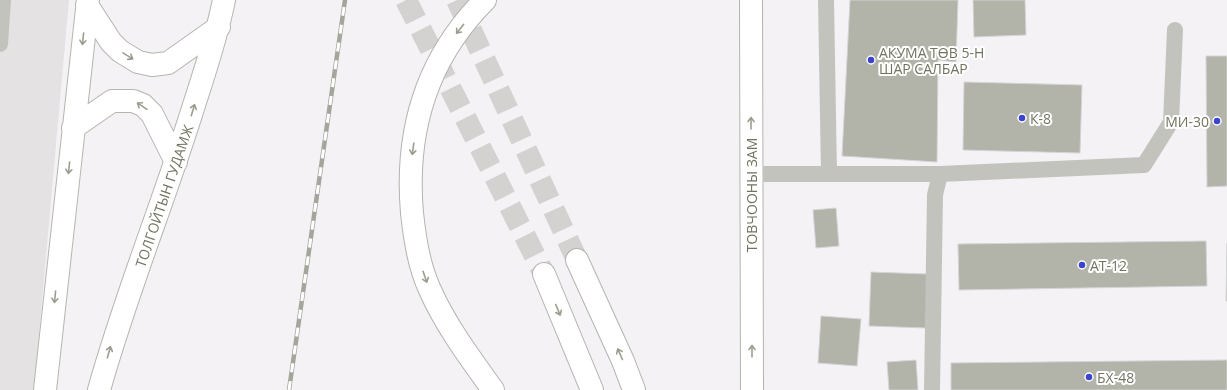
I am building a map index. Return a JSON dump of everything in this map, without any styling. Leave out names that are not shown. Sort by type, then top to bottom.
[{"type":"main road","name":"ТОЛГОЙТЫН ГУДАМЖ","points":[[99,390],[112,344],[176,162],[218,27],[224,0]]},
{"type":"main road","points":[[486,0],[456,34],[441,58],[430,80],[421,104],[415,130],[410,179],[414,236],[429,290],[457,339],[493,390]]},
{"type":"main road","name":"ТОВЧООНЫ ЗАМ","points":[[751,0],[752,390]]},
{"type":"main road","points":[[87,2],[110,42],[120,51],[138,62],[152,65],[168,63],[218,27]]},
{"type":"main road","points":[[45,390],[87,2]]},
{"type":"main road","points":[[73,128],[112,101],[133,101],[143,105],[152,114],[176,162]]},
{"type":"main road","points":[[577,260],[623,361],[634,390]]},
{"type":"main road","points":[[544,274],[592,390]]},
{"type":"lane","points":[[0,44],[4,0]]},
{"type":"lane","points":[[826,0],[829,174]]},
{"type":"lane","points":[[751,174],[940,174],[1144,165],[1171,122],[1175,30]]},
{"type":"lane","points":[[932,390],[935,195],[940,174]]},
{"type":"shaded area","points":[[0,0],[69,0],[34,390],[0,390]]},
{"type":"building","points":[[850,0],[958,0],[956,62],[938,60],[937,162],[842,156]]},
{"type":"building","points":[[973,0],[1025,0],[1026,35],[974,37]]},
{"type":"building","name":"МИ-30","points":[[1206,56],[1227,56],[1227,186],[1207,187]]},
{"type":"building","name":"К-8","points":[[964,82],[1082,85],[1080,153],[963,150]]},
{"type":"building","points":[[836,208],[839,246],[816,248],[813,210]]},
{"type":"building","name":"АТ-12","points":[[1206,241],[1207,286],[959,290],[958,244]]},
{"type":"building","points":[[1227,243],[1227,301],[1226,301]]},
{"type":"building","points":[[871,272],[927,274],[926,328],[869,326]]},
{"type":"building","points":[[821,316],[861,319],[857,366],[818,363]]},
{"type":"building","points":[[916,360],[918,390],[889,390],[887,362]]},
{"type":"building","name":"БХ-48","points":[[1227,360],[1227,390],[951,390],[951,363]]},
{"type":"tunnel","points":[[406,0],[544,274]]},
{"type":"tunnel","points":[[457,0],[577,260]]},
{"type":"railway","points":[[289,390],[345,0]]},
{"type":"place","name":"АКУМА ТӨВ 5-Н ШАР САЛБАР","points":[[871,60]]},
{"type":"place","name":"К-8","points":[[1022,118]]},
{"type":"place","name":"МИ-30","points":[[1217,121]]},
{"type":"place","name":"АТ-12","points":[[1082,265]]},
{"type":"place","name":"БХ-48","points":[[1089,377]]}]
